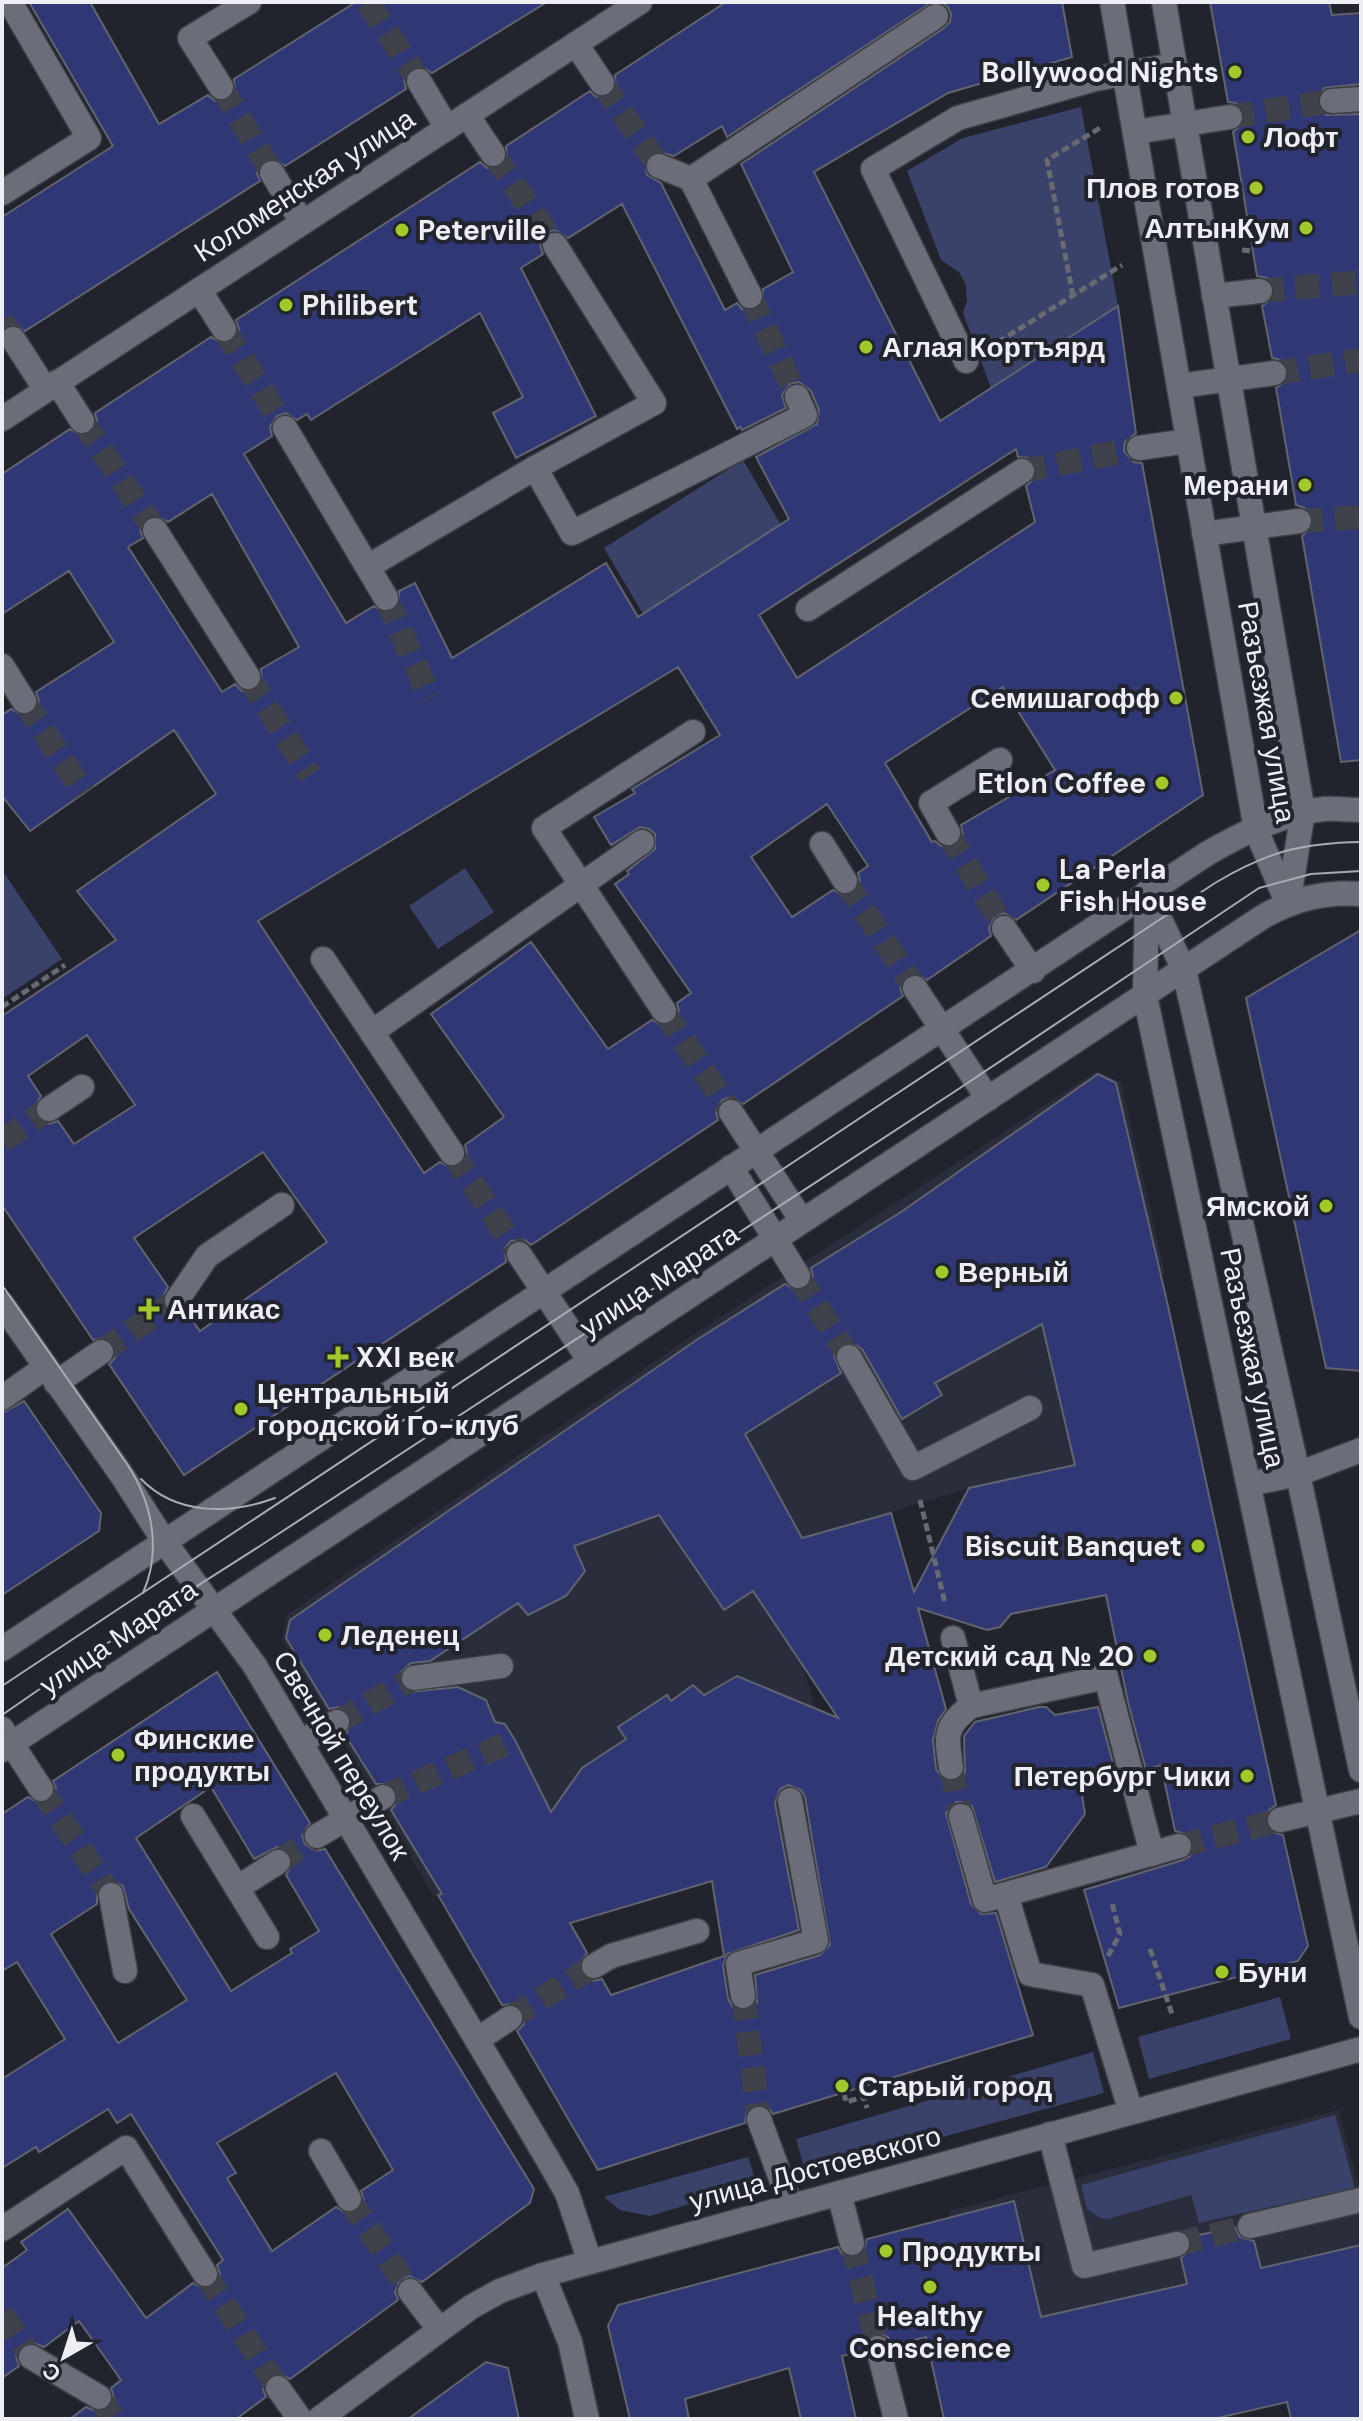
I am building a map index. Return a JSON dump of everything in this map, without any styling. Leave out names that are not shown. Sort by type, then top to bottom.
[{"type":"street","points":[[2,193],[89,138],[10,2]]},
{"type":"street","points":[[221,87],[190,38],[249,2]]},
{"type":"street","name":"Коломенская улица","points":[[2,419],[640,2]]},
{"type":"street","name":"Разъезжая улица","points":[[1112,2],[1256,830],[1288,904]]},
{"type":"street","name":"Разъезжая улица","points":[[1164,2],[1303,812],[1288,904]]},
{"type":"street","points":[[691,179],[936,16]]},
{"type":"street","points":[[576,44],[602,83]]},
{"type":"street","points":[[966,361],[873,169],[958,118],[1125,73],[1174,65]]},
{"type":"street","points":[[419,81],[493,154]]},
{"type":"street","points":[[1332,101],[1361,99]]},
{"type":"street","points":[[1135,132],[1230,117]]},
{"type":"street","points":[[659,166],[691,179],[750,296]]},
{"type":"street","points":[[272,173],[302,222]]},
{"type":"street","points":[[369,566],[535,468],[654,403],[555,245]]},
{"type":"street","points":[[199,290],[224,329]]},
{"type":"street","points":[[1214,296],[1260,291]]},
{"type":"street","points":[[13,339],[82,421]]},
{"type":"street","points":[[1179,386],[1274,373]]},
{"type":"street","points":[[535,468],[572,533],[805,415],[797,397]]},
{"type":"street","points":[[285,428],[386,598]]},
{"type":"street","points":[[1139,448],[1188,441]]},
{"type":"street","points":[[808,609],[1022,471]]},
{"type":"street","points":[[1204,534],[1299,521]]},
{"type":"street","points":[[155,530],[248,677]]},
{"type":"street","points":[[2,666],[24,701]]},
{"type":"street","points":[[664,1011],[544,828],[693,732]]},
{"type":"street","points":[[948,833],[931,803],[1000,760]]},
{"type":"street","name":"улица Марата","points":[[2,1649],[1208,853],[1303,812],[1361,810]]},
{"type":"street","points":[[372,1032],[642,842]]},
{"type":"street","points":[[822,844],[845,881]]},
{"type":"street","name":"Разъезжая улица","points":[[1147,892],[1184,970],[1298,1474],[1361,1770]]},
{"type":"street","name":"Разъезжая улица","points":[[1147,892],[1145,996],[1361,2017]]},
{"type":"street","name":"улица Марата","points":[[5,1741],[214,1609],[1264,916],[1288,904],[1327,894],[1361,894]]},
{"type":"street","points":[[1004,928],[1033,971]]},
{"type":"street","points":[[323,959],[452,1153]]},
{"type":"street","points":[[915,988],[988,1099]]},
{"type":"street","points":[[49,1109],[82,1087]]},
{"type":"street","points":[[731,1112],[802,1221]]},
{"type":"street","points":[[731,1167],[798,1276]]},
{"type":"street","points":[[177,1300],[207,1256],[282,1205]]},
{"type":"street","points":[[519,1254],[590,1361]]},
{"type":"street","name":"Свечной переулок","points":[[2,1304],[164,1541],[255,1666],[567,2193],[590,2262]]},
{"type":"street","points":[[2,1398],[101,1352]]},
{"type":"street","points":[[849,1357],[913,1468],[1030,1408]]},
{"type":"street","points":[[1249,1484],[1298,1474],[1361,1450]]},
{"type":"street","points":[[953,1638],[971,1706]]},
{"type":"street","points":[[414,1678],[501,1666]]},
{"type":"street","points":[[951,1767],[946,1739],[953,1720],[971,1706],[1106,1677],[1152,1854]]},
{"type":"street","points":[[300,1742],[337,1722]]},
{"type":"street","points":[[5,1741],[41,1789]]},
{"type":"street","points":[[317,1836],[383,1797]]},
{"type":"street","points":[[743,1996],[738,1964],[816,1941],[790,1800]]},
{"type":"street","points":[[1280,1820],[1361,1801]]},
{"type":"street","points":[[193,1816],[267,1937]]},
{"type":"street","points":[[961,1816],[985,1900],[1179,1846]]},
{"type":"street","points":[[237,1888],[278,1862]]},
{"type":"street","points":[[111,1895],[125,1971]]},
{"type":"street","points":[[1006,1895],[1024,1976],[1092,1985],[1131,2112]]},
{"type":"street","points":[[594,1966],[611,1956],[697,1931]]},
{"type":"street","points":[[477,2040],[510,2018]]},
{"type":"street","name":"улица Достоевского","points":[[319,2419],[439,2329],[500,2291],[543,2275],[1361,2049]]},
{"type":"street","points":[[759,2119],[791,2206]]},
{"type":"street","points":[[1050,2134],[1084,2266],[1177,2244]]},
{"type":"street","points":[[2,2229],[126,2148],[205,2274]]},
{"type":"street","points":[[321,2151],[349,2199]]},
{"type":"street","points":[[839,2193],[852,2243]]},
{"type":"street","points":[[1250,2226],[1361,2200]]},
{"type":"street","points":[[543,2275],[570,2342],[587,2419]]},
{"type":"street","points":[[410,2291],[439,2329]]},
{"type":"street","points":[[878,2348],[896,2419]]},
{"type":"street","points":[[31,2357],[99,2397]]},
{"type":"street","points":[[278,2388],[300,2419]]},
{"type":"path","points":[[1073,296],[1047,160],[1104,125]]},
{"type":"path","points":[[966,361],[1112,272]]},
{"type":"path","points":[[2,1007],[65,965]]},
{"type":"path","points":[[913,1468],[953,1638]]},
{"type":"path","points":[[1092,1985],[1120,1934],[1104,1868]]},
{"type":"path","points":[[1150,1949],[1173,2017]]},
{"type":"path","points":[[844,2093],[846,2102],[864,2097],[867,2108]]},
{"type":"shaded area","points":[[1081,107],[1118,306],[991,388],[963,313],[967,301],[966,285],[959,272],[941,260],[907,171],[963,138]]},
{"type":"shaded area","points":[[743,460],[781,525],[643,614],[604,548]]},
{"type":"shaded area","points":[[465,868],[494,912],[438,949],[409,906]]},
{"type":"shaded area","points":[[2,870],[62,959],[2,999]]},
{"type":"shaded area","points":[[1097,1071],[1121,1082],[1165,1274],[1060,1312],[1042,1324],[1075,1465],[969,1488],[839,1528],[786,1606],[822,1733],[811,1781],[434,1897],[282,1640],[287,1615],[690,1337]]},
{"type":"shaded area","points":[[1280,1997],[1291,2039],[1149,2079],[1138,2037]]},
{"type":"shaded area","points":[[1093,2052],[1104,2093],[806,2174],[796,2139]]},
{"type":"shaded area","points":[[1338,2110],[1361,2194],[1361,2328],[996,2419],[949,2211]]},
{"type":"shaded area","points":[[1335,2115],[1355,2188],[1199,2223],[1191,2195],[1108,2219],[1100,2218],[1087,2209],[1081,2185]]},
{"type":"shaded area","points":[[748,2157],[757,2184],[650,2216],[620,2210],[604,2197]]},
{"type":"building","points":[[29,2],[90,2],[159,124],[208,95],[215,101],[228,100],[235,93],[234,79],[356,2],[547,2],[432,73],[420,66],[411,69],[404,80],[406,89],[285,166],[272,158],[264,161],[257,173],[260,181],[25,331],[13,324],[2,329],[2,217],[113,146]]},
{"type":"building","points":[[726,2],[932,2],[727,137],[722,126],[674,156],[656,151],[645,160],[647,175],[661,183],[725,310],[737,303],[742,309],[750,311],[763,304],[763,289],[793,272],[741,164],[944,28],[950,22],[951,14],[948,7],[940,2],[1062,2],[1072,57],[948,93],[814,172],[940,421],[1118,306],[1136,433],[1125,442],[1124,451],[1133,462],[1142,463],[1203,795],[1016,920],[1004,913],[995,916],[989,928],[991,936],[927,980],[915,973],[906,976],[900,988],[903,996],[743,1104],[731,1097],[722,1100],[716,1112],[718,1120],[531,1245],[525,1240],[511,1241],[505,1248],[506,1262],[184,1475],[109,1364],[115,1358],[114,1344],[107,1338],[93,1340],[2,1205],[2,1016],[116,940],[77,891],[216,794],[174,730],[30,831],[2,796],[2,715],[11,709],[24,716],[33,713],[39,701],[36,692],[114,642],[69,571],[2,614],[2,474],[70,429],[82,436],[91,433],[97,421],[95,413],[211,337],[224,344],[233,341],[239,329],[236,320],[480,162],[487,168],[501,167],[507,160],[506,146],[590,91],[596,97],[610,96],[616,89],[615,75]],"holes":[[[622,204],[737,429],[740,427],[742,430],[786,408],[782,395],[790,384],[799,382],[811,391],[819,410],[817,424],[756,457],[789,519],[638,617],[606,563],[452,658],[415,583],[399,591],[399,605],[394,610],[385,613],[374,606],[346,623],[244,454],[272,436],[270,427],[277,416],[286,413],[297,420],[307,414],[311,420],[480,313],[523,397],[493,413],[516,458],[596,416],[521,268],[543,254],[540,245],[546,233],[555,230],[568,238]],[[1016,449],[1018,457],[1030,458],[1037,470],[1035,478],[1026,486],[1035,522],[797,678],[759,615]],[[212,494],[299,647],[261,669],[262,683],[249,692],[242,691],[235,684],[222,692],[128,547],[143,538],[140,530],[146,518],[155,515],[168,522]],[[678,667],[720,735],[632,789],[635,793],[594,817],[611,845],[640,827],[655,834],[655,849],[615,884],[691,993],[677,1003],[679,1011],[673,1023],[664,1026],[652,1020],[608,1049],[531,942],[431,1014],[504,1117],[465,1145],[467,1153],[461,1165],[452,1168],[440,1162],[424,1173],[258,921]],[[1003,687],[1055,770],[961,825],[963,834],[956,846],[941,846],[932,842],[885,763]],[[827,804],[868,866],[858,873],[860,881],[854,893],[845,896],[833,890],[792,917],[751,857]],[[87,1035],[135,1105],[74,1144],[58,1121],[49,1124],[37,1118],[34,1109],[41,1096],[28,1076]],[[263,1152],[327,1242],[200,1331],[186,1312],[175,1315],[164,1307],[162,1298],[168,1287],[134,1238]]]},
{"type":"building","points":[[1210,2],[1329,2],[1332,15],[1361,13],[1361,84],[1324,88],[1317,101],[1319,109],[1326,115],[1361,114],[1361,760],[1341,762],[1302,536],[1312,527],[1314,518],[1305,508],[1296,505],[1276,388],[1288,379],[1289,370],[1280,360],[1272,358],[1262,306],[1273,298],[1275,289],[1267,278],[1257,276],[1233,132],[1244,123],[1245,114],[1236,103],[1228,102]]},
{"type":"building","name":"Ямской","points":[[1361,930],[1361,1371],[1326,1368],[1246,998]]},
{"type":"building","points":[[1098,1074],[1116,1083],[1168,1306],[1276,1805],[1269,1810],[1265,1823],[1270,1831],[1283,1835],[1308,1946],[1298,1961],[1119,2008],[1084,1890],[1183,1860],[1190,1856],[1194,1843],[1189,1835],[1175,1831],[1161,1765],[1146,1770],[1106,1595],[1011,1614],[1000,1627],[987,1630],[918,1608],[946,1709],[938,1721],[933,1740],[936,1769],[945,1781],[954,1782],[965,1773],[964,1736],[975,1722],[1039,1707],[1046,1707],[1055,1715],[1098,1707],[1117,1778],[1081,1789],[1085,1814],[1046,1867],[995,1882],[972,1806],[956,1802],[946,1813],[971,1904],[981,1914],[996,1913],[1033,2035],[773,2114],[768,2107],[755,2105],[747,2110],[745,2123],[598,2170],[517,2031],[524,2024],[523,2010],[516,2004],[502,2005],[438,1895],[442,1894],[391,1810],[396,1804],[396,1790],[390,1784],[376,1784],[345,1735],[352,1723],[350,1714],[338,1707],[329,1709],[286,1638],[290,1620],[698,1339],[785,1284],[798,1291],[806,1288],[813,1276],[811,1268],[901,1212]],"holes":[[[1042,1324],[1075,1465],[969,1488],[914,1592],[891,1513],[802,1538],[745,1434],[841,1373],[834,1356],[841,1344],[850,1342],[862,1349],[902,1419],[942,1395],[935,1383]],[[659,1515],[724,1610],[753,1591],[838,1718],[737,1676],[704,1695],[693,1685],[671,1701],[667,1695],[618,1727],[626,1739],[582,1768],[551,1812],[515,1740],[505,1724],[495,1722],[486,1700],[458,1687],[409,1692],[402,1687],[400,1673],[411,1663],[430,1661],[518,1603],[528,1615],[566,1596],[585,1571],[574,1546]],[[788,1785],[801,1790],[805,1797],[830,1945],[820,1955],[755,1975],[757,2002],[746,2011],[738,2010],[728,1998],[723,1966],[727,1954],[799,1930],[775,1803],[780,1789]],[[712,1881],[724,1956],[611,1995],[602,1979],[593,1981],[582,1974],[579,1965],[587,1953],[570,1923]]]},
{"type":"building","points":[[24,1401],[101,1513],[99,1531],[2,1595],[2,1413]]},
{"type":"building","points":[[217,1672],[310,1823],[302,1835],[305,1844],[316,1851],[325,1849],[534,2189],[530,2203],[422,2282],[409,2276],[400,2280],[395,2292],[398,2300],[290,2379],[277,2373],[269,2376],[263,2389],[266,2397],[236,2419],[70,2419],[86,2407],[98,2412],[107,2410],[114,2398],[111,2388],[121,2380],[79,2321],[44,2347],[32,2342],[23,2344],[16,2356],[19,2366],[2,2378],[2,2268],[27,2250],[21,2242],[68,2209],[146,2318],[193,2283],[205,2289],[214,2286],[220,2274],[217,2265],[223,2260],[131,2114],[117,2123],[108,2109],[39,2152],[36,2147],[2,2168],[2,2079],[65,2039],[17,1962],[2,1971],[2,1814],[28,1797],[41,1804],[50,1801],[56,1789],[53,1781]],"holes":[[[211,1787],[254,1859],[277,1847],[290,1853],[293,1862],[286,1875],[319,1931],[290,1949],[292,1953],[231,1991],[136,1838]],[[109,1880],[123,1886],[129,1909],[187,2000],[118,2043],[51,1934],[97,1904],[97,1889]],[[336,2073],[393,2170],[361,2191],[364,2200],[357,2211],[348,2214],[336,2207],[272,2251],[227,2178],[236,2173],[217,2143]]]},
{"type":"building","points":[[1014,2201],[1041,2317],[1187,2284],[1181,2258],[1191,2249],[1190,2237],[1235,2227],[1240,2237],[1254,2241],[1261,2268],[1361,2245],[1361,2419],[1291,2419],[1287,2402],[1213,2419],[944,2419],[926,2337],[893,2345],[888,2337],[875,2333],[867,2338],[863,2351],[842,2356],[856,2419],[801,2419],[789,2368],[685,2399],[689,2419],[630,2419],[608,2326],[618,2305],[838,2247],[842,2254],[855,2258],[863,2253],[867,2239]]},
{"type":"building","points":[[486,2362],[508,2368],[519,2419],[408,2419]]},
{"type":"tunnel","points":[[368,2],[419,81]]},
{"type":"tunnel","points":[[602,83],[659,166]]},
{"type":"tunnel","points":[[221,87],[272,173]]},
{"type":"tunnel","points":[[1230,117],[1332,101]]},
{"type":"tunnel","points":[[493,154],[555,245]]},
{"type":"tunnel","points":[[1260,291],[1361,282]]},
{"type":"tunnel","points":[[750,296],[797,397]]},
{"type":"tunnel","points":[[2,321],[13,339]]},
{"type":"tunnel","points":[[224,329],[285,428]]},
{"type":"tunnel","points":[[1274,373],[1361,360]]},
{"type":"tunnel","points":[[82,421],[155,530]]},
{"type":"tunnel","points":[[1022,471],[1139,448]]},
{"type":"tunnel","points":[[1299,521],[1361,517]]},
{"type":"tunnel","points":[[386,598],[430,698]]},
{"type":"tunnel","points":[[248,677],[310,775]]},
{"type":"tunnel","points":[[24,701],[84,793]]},
{"type":"tunnel","points":[[948,833],[1004,928]]},
{"type":"tunnel","points":[[845,881],[915,988]]},
{"type":"tunnel","points":[[664,1011],[731,1112]]},
{"type":"tunnel","points":[[2,1141],[49,1109]]},
{"type":"tunnel","points":[[452,1153],[519,1254]]},
{"type":"tunnel","points":[[798,1276],[849,1357]]},
{"type":"tunnel","points":[[101,1352],[177,1300]]},
{"type":"tunnel","points":[[337,1722],[414,1678]]},
{"type":"tunnel","points":[[383,1797],[515,1740]]},
{"type":"tunnel","points":[[951,1767],[961,1816]]},
{"type":"tunnel","points":[[41,1789],[111,1895]]},
{"type":"tunnel","points":[[1179,1846],[1280,1820]]},
{"type":"tunnel","points":[[278,1862],[317,1836]]},
{"type":"tunnel","points":[[510,2018],[594,1966]]},
{"type":"tunnel","points":[[743,1996],[759,2119]]},
{"type":"tunnel","points":[[349,2199],[410,2291]]},
{"type":"tunnel","points":[[1177,2244],[1250,2226]]},
{"type":"tunnel","points":[[852,2243],[878,2348]]},
{"type":"tunnel","points":[[205,2274],[278,2388]]},
{"type":"tunnel","points":[[2,2314],[31,2357]]},
{"type":"tunnel","points":[[99,2397],[114,2419]]},
{"type":"tram line","points":[[2,1686],[1215,883],[1285,851],[1320,844],[1361,842]]},
{"type":"tram line","points":[[2,1715],[92,1653],[957,1090],[1259,888],[1311,874],[1361,871]]},
{"type":"tram line","points":[[2,1285],[127,1464],[143,1494],[153,1543],[149,1577],[143,1593]]},
{"type":"tram line","points":[[141,1479],[170,1500],[204,1508],[240,1507],[275,1498]]},
{"type":"place","name":"Bollywood Nights","points":[[1235,72]]},
{"type":"place","name":"Лофт","points":[[1248,137]]},
{"type":"place","name":"Плов готов","points":[[1256,188]]},
{"type":"place","name":"АлтынКум","points":[[1306,228]]},
{"type":"place","name":"Peterville","points":[[402,230]]},
{"type":"place","name":"Philibert","points":[[286,305]]},
{"type":"place","name":"Аглая Кортъярд","points":[[866,347]]},
{"type":"place","name":"Мерани","points":[[1305,485]]},
{"type":"place","name":"Семишагофф","points":[[1176,698]]},
{"type":"place","name":"Etlon Coffee","points":[[1162,783]]},
{"type":"place","name":"La Perla Fish House","points":[[1043,885]]},
{"type":"place","name":"Ямской","points":[[1326,1206]]},
{"type":"place","name":"Верный","points":[[942,1272]]},
{"type":"place","name":"Антикас","points":[[149,1309]]},
{"type":"place","name":"XXI век","points":[[338,1357]]},
{"type":"place","name":"Центральный городской Го-клуб","points":[[241,1409]]},
{"type":"place","name":"Biscuit Banquet","points":[[1198,1546]]},
{"type":"place","name":"Леденец","points":[[325,1635]]},
{"type":"place","name":"Детский сад № 20","points":[[1150,1656]]},
{"type":"place","name":"Финские продукты","points":[[118,1755]]},
{"type":"place","name":"Петербург Чики","points":[[1247,1776]]},
{"type":"place","name":"Буни","points":[[1222,1972]]},
{"type":"place","name":"Старый город","points":[[842,2086]]},
{"type":"place","name":"Продукты","points":[[886,2251]]},
{"type":"place","name":"Healthy Conscience","points":[[930,2287]]}]
